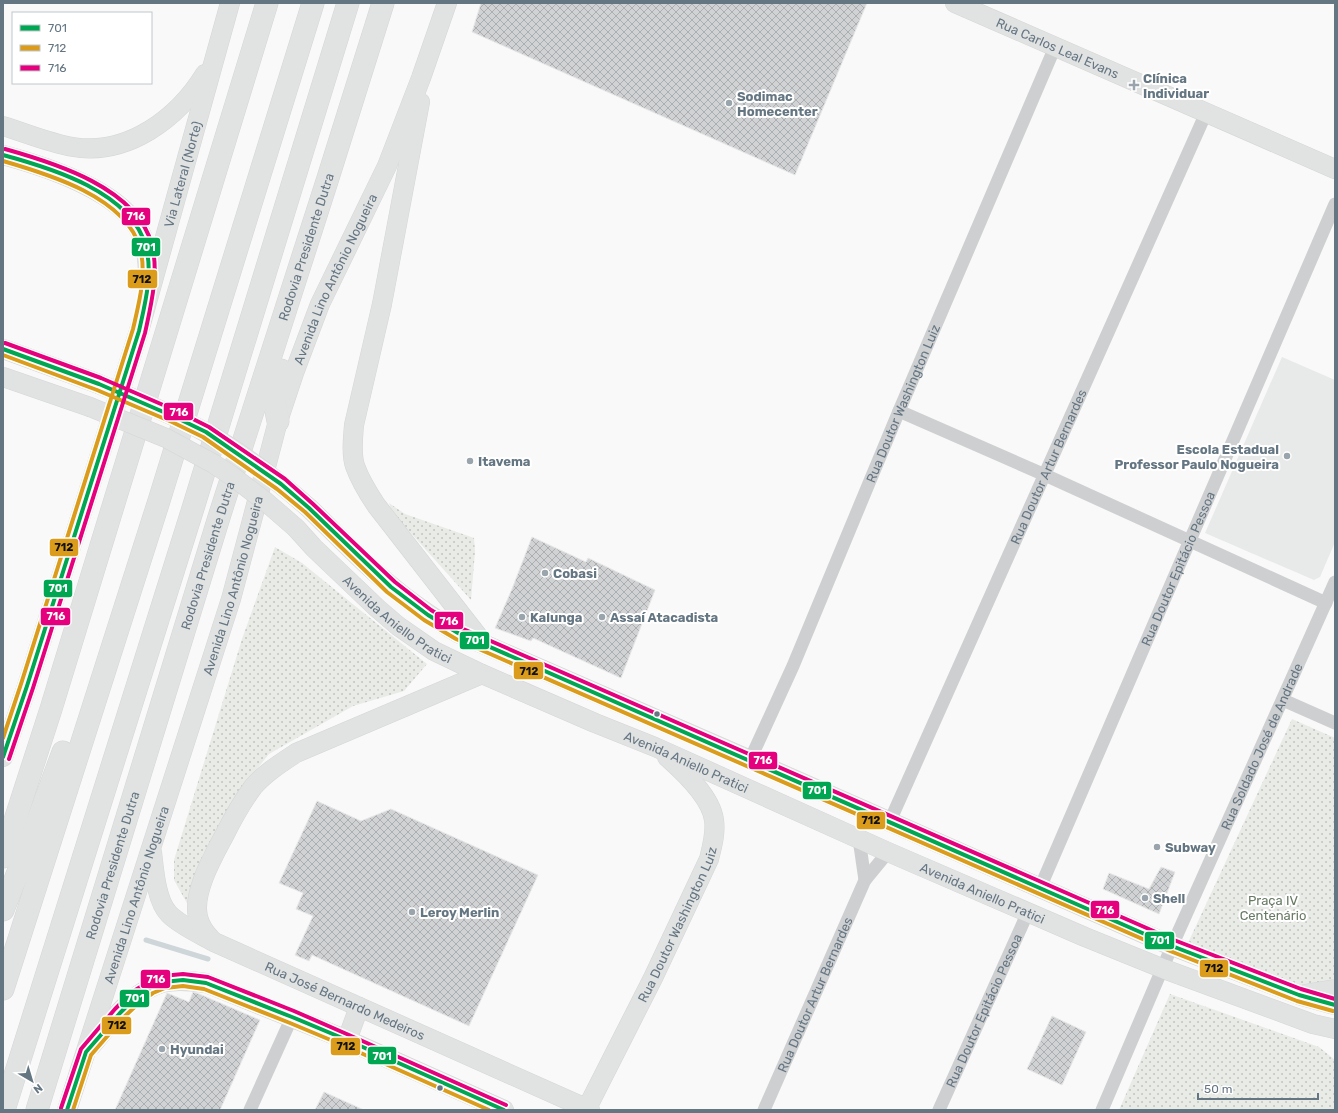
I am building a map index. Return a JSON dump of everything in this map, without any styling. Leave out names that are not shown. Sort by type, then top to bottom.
[{"type":"highway","points":[[3,857],[51,709],[267,3]]},
{"type":"highway","points":[[292,71],[296,3]]},
{"type":"highway","points":[[3,989],[158,504],[313,3]]},
{"type":"highway","points":[[4,1110],[194,505],[348,3]]},
{"type":"highway","name":"Rodovia Presidente Dutra","points":[[36,1110],[220,514],[383,3]]},
{"type":"highway","points":[[278,421],[273,396],[327,220],[328,178]]},
{"type":"highway","points":[[3,910],[158,504]]},
{"type":"main road","name":"Via Lateral (Norte)","points":[[3,757],[27,686],[138,331],[230,3]]},
{"type":"main road","name":"Avenida Lino Antônio Nogueira","points":[[67,1110],[230,598],[252,524],[278,421],[294,373],[320,304],[387,166],[421,78],[447,3]]},
{"type":"main road","name":"Rua Carlos Leal Evans","points":[[955,3],[1335,169]]},
{"type":"main road","points":[[3,126],[73,147],[89,148],[115,144],[141,135],[161,123],[186,100],[213,63]]},
{"type":"main road","points":[[421,78],[417,123],[387,282],[354,425],[353,440],[355,465],[367,492],[376,505],[485,645]]},
{"type":"main road","points":[[3,155],[57,172],[100,193],[122,208],[132,218],[142,235],[147,256],[147,294],[138,331]]},
{"type":"main road","name":"Avenida Aniello Pratici","points":[[3,349],[99,384],[206,432],[282,484],[391,586],[428,615],[458,633],[890,821],[1172,946],[1299,995],[1335,1005]]},
{"type":"main road","name":"Avenida Aniello Pratici","points":[[3,377],[90,407],[166,438],[214,464],[266,502],[296,528],[314,548],[377,608],[398,626],[434,651],[482,674],[595,723],[655,747],[888,852],[1028,912],[1164,968],[1313,1024],[1335,1029]]},
{"type":"main road","points":[[214,942],[203,930],[197,916],[200,886],[207,868],[239,808],[254,787],[274,768],[296,753],[482,674]]},
{"type":"main road","points":[[3,720],[27,686]]},
{"type":"main road","name":"Rua Doutor Washington Luiz","points":[[588,1110],[653,978],[709,859],[713,845],[714,819],[710,806],[699,789],[655,747]]},
{"type":"main road","name":"Rua José Bernardo Medeiros","points":[[151,845],[156,886],[160,899],[168,914],[190,929],[214,942],[588,1110]]},
{"type":"main road","points":[[86,1052],[120,1013],[136,997],[150,988],[164,982],[183,980],[206,983],[347,1040],[504,1110]]},
{"type":"main road","points":[[1299,995],[1335,989]]},
{"type":"main road","points":[[347,1040],[359,1006]]},
{"type":"main road","points":[[1313,1024],[1335,1042]]},
{"type":"street","name":"Rua Doutor Washington Luiz","points":[[750,760],[793,666],[899,411],[1055,47]]},
{"type":"street","name":"Rua Doutor Artur Bernardes","points":[[890,821],[1206,113]]},
{"type":"street","name":"Rua Doutor Epitácio Pessoa","points":[[1040,888],[1335,204]]},
{"type":"street","points":[[899,411],[1045,475],[1326,603]]},
{"type":"street","name":"Rua Soldado José de Andrade","points":[[1102,1110],[1164,968],[1172,946],[1335,582]]},
{"type":"street","points":[[1283,700],[1335,723]]},
{"type":"street","points":[[859,839],[865,880]]},
{"type":"street","name":"Rua Doutor Artur Bernardes","points":[[764,1110],[865,880],[888,852]]},
{"type":"street","name":"Rua Doutor Epitácio Pessoa","points":[[939,1110],[1028,912]]},
{"type":"street","points":[[250,1110],[292,1017]]},
{"type":"shaded area","name":"Escola Estadual Professor Paulo Nogueira","points":[[1282,357],[1335,380],[1335,542],[1320,577],[1314,580],[1205,533]]},
{"type":"green space","points":[[389,503],[405,514],[474,538],[475,551],[471,600],[392,512]]},
{"type":"green space","points":[[275,547],[302,563],[427,664],[404,691],[353,706],[269,754],[244,785],[203,854],[188,905],[174,880],[174,860],[242,639]]},
{"type":"green space","name":"Praça IV Centenário","points":[[1292,719],[1335,738],[1335,978],[1321,985],[1301,986],[1188,943]]},
{"type":"green space","points":[[1170,994],[1319,1047],[1335,1060],[1335,1110],[1119,1110]]},
{"type":"building","name":"Sodimac Homecenter","points":[[481,3],[867,3],[795,175],[472,32]]},
{"type":"building","points":[[532,537],[586,562],[588,558],[655,590],[621,678],[533,638],[531,641],[495,628]]},
{"type":"building","name":"Leroy Merlin","points":[[317,801],[361,821],[391,809],[538,875],[469,1026],[312,955],[309,961],[295,955],[313,916],[296,909],[303,893],[279,883]]},
{"type":"building","name":"Shell","points":[[1161,867],[1175,872],[1159,914],[1103,889],[1109,873],[1149,889]]},
{"type":"building","points":[[193,992],[260,1020],[220,1110],[115,1110],[167,993],[189,1002]]},
{"type":"building","points":[[1052,1016],[1086,1032],[1062,1085],[1027,1069]]},
{"type":"building","points":[[324,1092],[364,1110],[315,1110]]},
{"type":"waterway","points":[[146,940],[208,959]]},
{"type":"transit line","name":"716","points":[[5,149],[70,170],[112,193],[130,208],[143,225],[152,245],[155,267],[150,312],[145,333],[33,688],[9,759]]},
{"type":"transit line","name":"701","points":[[3,155],[66,175],[107,197],[124,211],[138,228],[146,247],[149,268],[144,310],[139,331],[27,686],[3,757]]},
{"type":"transit line","name":"712","points":[[3,161],[62,181],[83,190],[102,201],[119,215],[132,230],[140,248],[143,268],[138,309],[133,329],[3,738]]},
{"type":"transit line","name":"716","points":[[5,343],[101,378],[177,411],[209,427],[285,479],[395,582],[431,610],[461,628],[1174,940],[1301,989],[1335,999]]},
{"type":"transit line","name":"701","points":[[3,349],[99,384],[206,432],[281,484],[309,508],[391,587],[428,615],[458,633],[1172,946],[1299,995],[1335,1005]]},
{"type":"transit line","name":"712","points":[[3,355],[97,390],[203,437],[277,489],[305,512],[387,592],[424,620],[456,639],[1170,951],[1297,1001],[1333,1011]]},
{"type":"transit line","name":"716","points":[[61,1108],[81,1049],[115,1009],[132,992],[147,983],[162,976],[183,974],[208,977],[294,1011],[506,1105]]},
{"type":"transit line","name":"701","points":[[67,1110],[86,1052],[120,1013],[136,997],[150,988],[163,982],[183,980],[206,983],[292,1017],[504,1110]]},
{"type":"transit line","name":"712","points":[[73,1110],[91,1055],[124,1017],[140,1002],[153,993],[165,988],[183,986],[204,989],[290,1023],[489,1110]]},
{"type":"place","name":"Clínica Individuar","points":[[1134,85]]},
{"type":"place","name":"Sodimac Homecenter","points":[[729,103]]},
{"type":"place","name":"Escola Estadual Professor Paulo Nogueira","points":[[1287,456]]},
{"type":"place","name":"Itavema","points":[[470,461]]},
{"type":"place","name":"Cobasi","points":[[545,573]]},
{"type":"place","name":"Kalunga","points":[[522,617]]},
{"type":"place","name":"Assaí Atacadista","points":[[602,617]]},
{"type":"place","name":"Subway","points":[[1157,847]]},
{"type":"place","name":"Shell","points":[[1145,898]]},
{"type":"place","name":"Leroy Merlin","points":[[412,912]]},
{"type":"place","name":"Hyundai","points":[[162,1049]]}]
